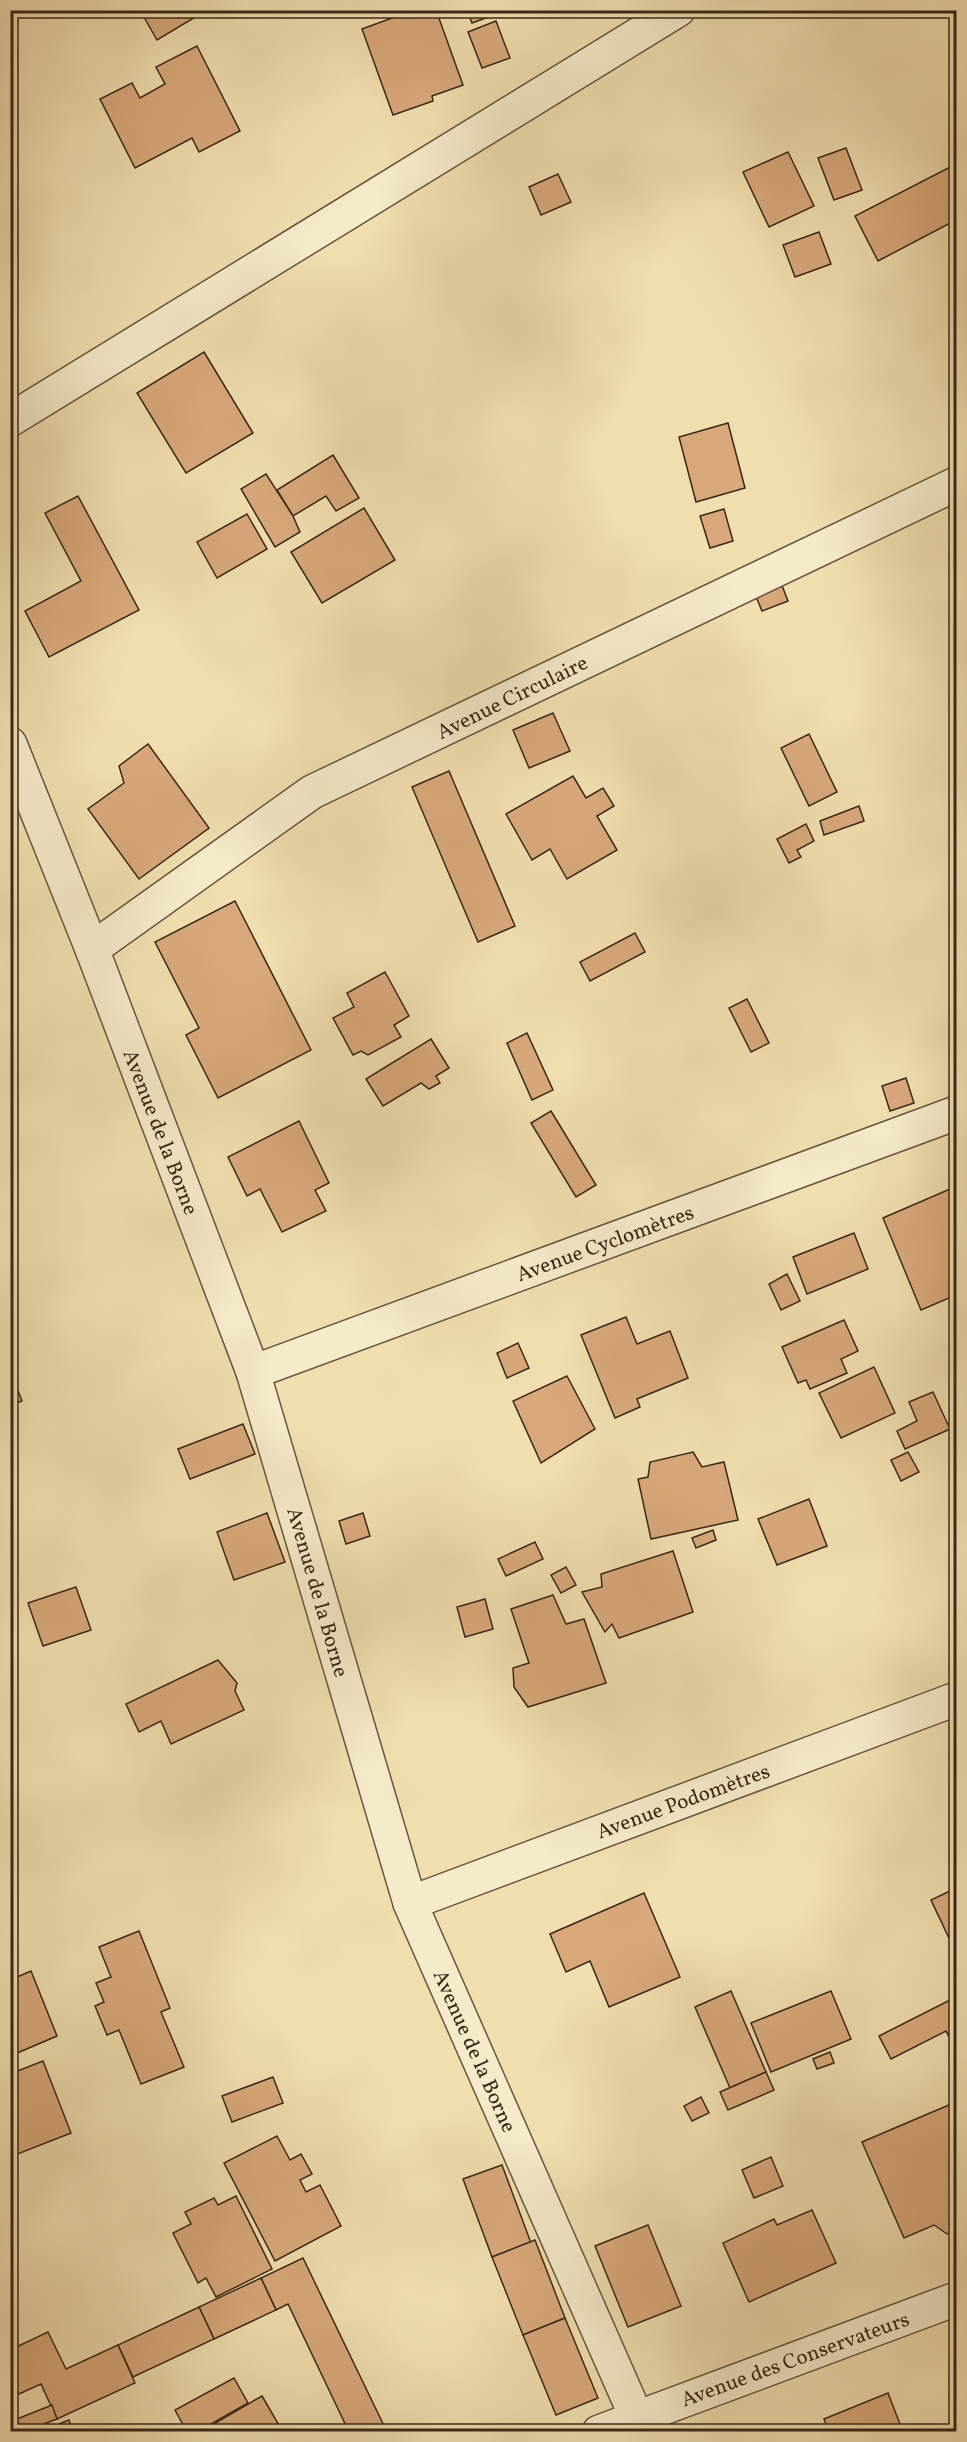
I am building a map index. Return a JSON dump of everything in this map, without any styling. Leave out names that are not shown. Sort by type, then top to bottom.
[{"type":"street","points":[[10,420],[678,10]]},
{"type":"street","name":"Avenue Circulaire","points":[[92,949],[312,792],[957,484]]},
{"type":"street","name":"Avenue de la Borne","points":[[10,744],[92,949],[253,1372],[410,1903],[641,2424]]},
{"type":"street","name":"Avenue Cyclomètres","points":[[253,1372],[957,1113]]},
{"type":"street","name":"Avenue Podomètres","points":[[410,1903],[957,1699]]},
{"type":"street","name":"Avenue des Conservateurs","points":[[599,2432],[641,2424],[957,2299]]},
{"type":"building","points":[[140,10],[207,10],[157,40]]},
{"type":"building","points":[[414,10],[436,10],[463,85],[432,96],[433,101],[393,115],[362,29]]},
{"type":"building","points":[[456,10],[492,10],[494,15],[472,23],[468,13],[458,17]]},
{"type":"building","points":[[496,21],[510,58],[482,68],[468,32]]},
{"type":"building","points":[[197,46],[240,131],[199,152],[192,138],[135,168],[100,99],[132,83],[140,98],[165,84],[156,67]]},
{"type":"building","points":[[846,148],[862,190],[834,200],[818,158]]},
{"type":"building","points":[[788,152],[814,206],[769,227],[743,172]]},
{"type":"building","points":[[956,164],[956,220],[878,261],[855,216]]},
{"type":"building","points":[[558,174],[571,202],[541,215],[529,187]]},
{"type":"building","points":[[819,232],[831,264],[795,277],[783,245]]},
{"type":"building","points":[[204,352],[253,433],[186,473],[137,393]]},
{"type":"building","points":[[728,423],[745,488],[696,502],[679,437]]},
{"type":"building","points":[[333,455],[359,498],[336,511],[326,496],[293,516],[277,490]]},
{"type":"building","points":[[266,474],[293,516],[300,532],[275,547],[241,489]]},
{"type":"building","points":[[78,496],[139,610],[49,657],[25,611],[81,581],[45,513]]},
{"type":"building","points":[[364,508],[395,560],[322,603],[291,552]]},
{"type":"building","points":[[724,509],[733,541],[710,548],[700,516]]},
{"type":"building","points":[[247,514],[267,549],[217,578],[197,542]]},
{"type":"building","points":[[781,583],[788,601],[762,611],[755,594]]},
{"type":"building","points":[[553,713],[570,751],[529,768],[513,730]]},
{"type":"building","points":[[809,734],[837,792],[809,806],[781,748]]},
{"type":"building","points":[[148,744],[209,828],[139,879],[88,809],[124,783],[119,766]]},
{"type":"building","points":[[449,771],[515,926],[478,942],[412,787]]},
{"type":"building","points":[[573,776],[586,798],[603,788],[614,806],[597,816],[617,850],[567,879],[550,849],[532,860],[506,814]]},
{"type":"building","points":[[859,806],[864,821],[824,835],[820,821]]},
{"type":"building","points":[[806,824],[814,841],[797,850],[801,857],[789,863],[777,839]]},
{"type":"building","points":[[235,901],[311,1050],[218,1098],[186,1035],[199,1028],[155,942]]},
{"type":"building","points":[[635,933],[645,952],[590,981],[580,962]]},
{"type":"building","points":[[385,972],[409,1016],[394,1025],[401,1037],[368,1055],[361,1051],[353,1055],[333,1018],[354,1007],[347,993]]},
{"type":"building","points":[[747,999],[769,1043],[751,1052],[729,1008]]},
{"type":"building","points":[[527,1033],[553,1090],[532,1100],[507,1043]]},
{"type":"building","points":[[431,1039],[449,1068],[436,1076],[440,1083],[429,1089],[421,1083],[383,1106],[366,1079]]},
{"type":"building","points":[[906,1078],[914,1103],[890,1111],[882,1086]]},
{"type":"building","points":[[551,1111],[596,1185],[576,1197],[531,1123]]},
{"type":"building","points":[[299,1121],[329,1183],[315,1190],[326,1211],[282,1232],[260,1189],[247,1196],[228,1157]]},
{"type":"building","points":[[950,1189],[956,1205],[956,1295],[921,1310],[883,1218]]},
{"type":"building","points":[[854,1233],[868,1269],[807,1294],[793,1257]]},
{"type":"building","points":[[787,1274],[800,1301],[781,1310],[769,1284]]},
{"type":"building","points":[[626,1317],[637,1344],[670,1331],[688,1378],[637,1399],[640,1407],[615,1418],[581,1335]]},
{"type":"building","points":[[844,1320],[858,1351],[841,1359],[847,1373],[810,1389],[806,1380],[798,1383],[782,1347]]},
{"type":"building","points":[[518,1343],[529,1368],[507,1378],[497,1353]]},
{"type":"building","points":[[874,1367],[895,1413],[841,1438],[819,1393]]},
{"type":"building","points":[[567,1376],[595,1429],[541,1463],[513,1401]]},
{"type":"building","points":[[14,1380],[22,1401],[10,1405],[10,1382]]},
{"type":"building","points":[[933,1392],[950,1429],[905,1449],[897,1431],[917,1421],[909,1402]]},
{"type":"building","points":[[243,1424],[255,1454],[190,1479],[178,1449]]},
{"type":"building","points":[[693,1452],[702,1467],[724,1462],[738,1520],[651,1539],[638,1479],[648,1477],[650,1462]]},
{"type":"building","points":[[908,1452],[919,1472],[901,1481],[891,1460]]},
{"type":"building","points":[[809,1499],[827,1546],[777,1565],[758,1519]]},
{"type":"building","points":[[267,1513],[285,1562],[234,1580],[217,1532]]},
{"type":"building","points":[[363,1513],[370,1536],[346,1544],[339,1521]]},
{"type":"building","points":[[713,1530],[716,1540],[696,1548],[692,1538]]},
{"type":"building","points":[[535,1542],[543,1559],[506,1576],[498,1559]]},
{"type":"building","points":[[673,1551],[693,1612],[619,1638],[612,1624],[605,1632],[582,1592],[602,1587],[601,1574]]},
{"type":"building","points":[[566,1567],[576,1585],[561,1593],[551,1575]]},
{"type":"building","points":[[76,1587],[91,1630],[43,1646],[28,1603]]},
{"type":"building","points":[[553,1595],[566,1624],[584,1619],[606,1683],[528,1707],[514,1687],[513,1668],[529,1663],[511,1609]]},
{"type":"building","points":[[485,1599],[493,1629],[465,1637],[457,1607]]},
{"type":"building","points":[[218,1660],[237,1683],[235,1691],[244,1710],[171,1744],[161,1721],[139,1732],[126,1704]]},
{"type":"building","points":[[956,1888],[956,1953],[931,1900]]},
{"type":"building","points":[[644,1893],[680,1977],[609,2007],[590,1961],[566,1972],[550,1934]]},
{"type":"building","points":[[139,1931],[170,2008],[161,2012],[184,2067],[141,2084],[119,2030],[107,2035],[95,2006],[104,2002],[96,1983],[111,1977],[99,1947]]},
{"type":"building","points":[[31,1971],[57,2036],[10,2056],[10,1980]]},
{"type":"building","points":[[731,1991],[766,2072],[730,2088],[695,2007]]},
{"type":"building","points":[[831,1991],[851,2039],[771,2072],[751,2023]]},
{"type":"building","points":[[956,1997],[956,2051],[946,2031],[891,2059],[879,2036]]},
{"type":"building","points":[[830,2052],[834,2063],[817,2069],[813,2059]]},
{"type":"building","points":[[43,2061],[71,2133],[10,2157],[10,2074]]},
{"type":"building","points":[[766,2072],[774,2090],[728,2110],[720,2092]]},
{"type":"building","points":[[273,2077],[283,2103],[232,2122],[222,2096]]},
{"type":"building","points":[[701,2097],[709,2113],[692,2121],[684,2106]]},
{"type":"building","points":[[956,2102],[956,2231],[947,2234],[934,2225],[904,2238],[862,2142]]},
{"type":"building","points":[[277,2136],[290,2160],[301,2154],[312,2174],[300,2180],[306,2192],[320,2185],[341,2226],[275,2261],[224,2163]]},
{"type":"building","points":[[771,2157],[783,2186],[754,2198],[742,2170]]},
{"type":"building","points":[[502,2165],[531,2243],[492,2257],[463,2179]]},
{"type":"building","points":[[236,2196],[272,2269],[216,2297],[206,2278],[198,2283],[173,2233],[191,2224],[185,2212],[214,2198],[218,2205]]},
{"type":"building","points":[[812,2210],[836,2263],[749,2302],[723,2243],[774,2219],[777,2225]]},
{"type":"building","points":[[648,2225],[681,2306],[628,2327],[595,2246]]},
{"type":"building","points":[[535,2240],[565,2318],[523,2335],[492,2257]]},
{"type":"building","points":[[303,2258],[387,2432],[349,2432],[288,2304],[276,2310],[261,2278]]},
{"type":"building","points":[[261,2278],[276,2310],[214,2339],[199,2307]]},
{"type":"building","points":[[199,2307],[214,2339],[133,2377],[118,2345]]},
{"type":"building","points":[[565,2318],[598,2398],[556,2415],[523,2335]]},
{"type":"building","points":[[48,2332],[66,2369],[118,2345],[135,2383],[57,2419],[41,2384],[10,2398],[10,2350]]},
{"type":"building","points":[[234,2378],[248,2403],[197,2432],[187,2432],[175,2410]]},
{"type":"building","points":[[888,2393],[903,2432],[829,2432],[824,2419]]},
{"type":"building","points":[[262,2396],[283,2432],[200,2432]]},
{"type":"building","points":[[52,2405],[57,2419],[22,2432],[17,2419]]},
{"type":"building","points":[[69,2420],[73,2432],[39,2432]]}]
